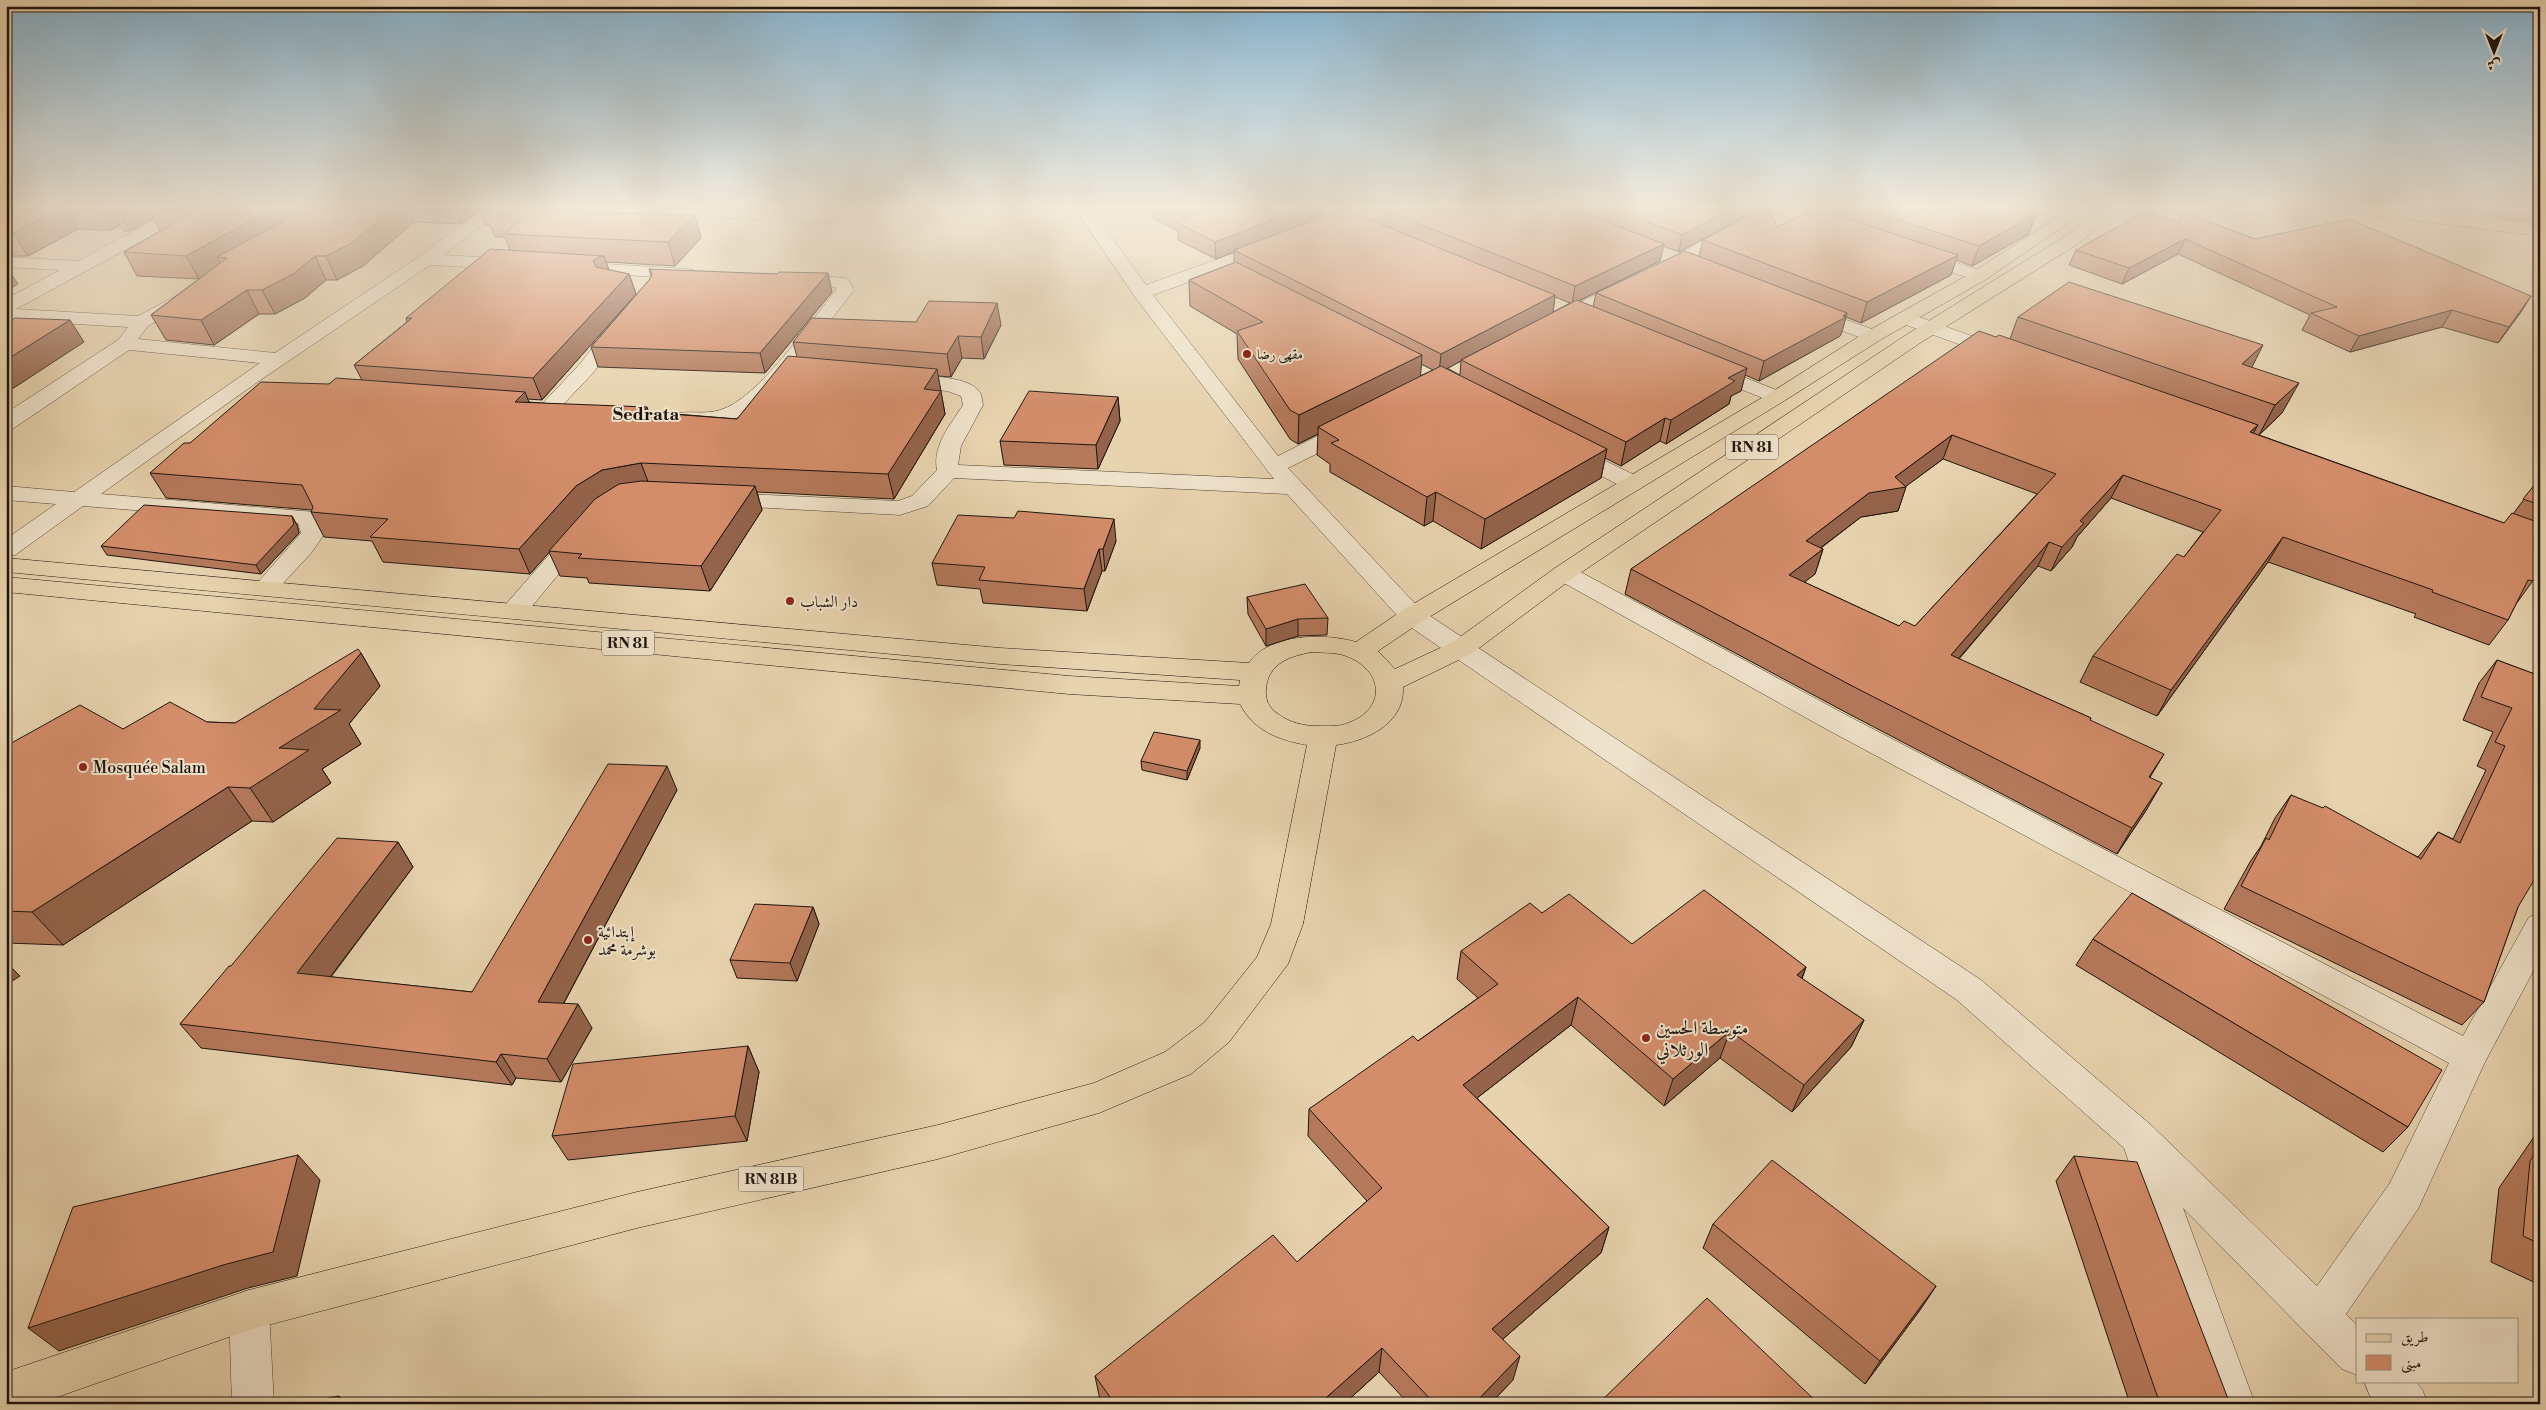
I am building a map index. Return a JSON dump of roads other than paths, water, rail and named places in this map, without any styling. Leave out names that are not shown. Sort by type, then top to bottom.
[{"type":"main road","name":"RN 81","points":[[1390,682],[1462,648],[1564,573],[1904,345],[2018,275]]},
{"type":"main road","points":[[1359,652],[1412,616],[1777,397],[1873,336],[1979,276]]},
{"type":"main road","points":[[6,565],[514,610],[1000,656],[1253,684]]},
{"type":"main road","name":"RN 81","points":[[6,584],[1069,685],[1253,684]]},
{"type":"main road","points":[[1312,644],[1337,645],[1359,652],[1379,665],[1390,682],[1390,697],[1383,713],[1368,725],[1348,734],[1323,736],[1298,734],[1276,725],[1259,712],[1253,684],[1268,658],[1288,648],[1312,644]]},
{"type":"main road","name":"RN 81B","points":[[6,1394],[249,1310],[637,1210],[938,1142],[1099,1097],[1178,1063],[1217,1032],[1242,1005],[1271,964],[1287,924],[1323,736]]},
{"type":"street","points":[[6,307],[63,275]]},
{"type":"street","points":[[6,550],[238,386],[405,275]]},
{"type":"street","points":[[574,275],[628,284],[644,289]]},
{"type":"street","points":[[701,275],[711,275]]},
{"type":"street","points":[[1129,275],[1274,466],[1412,616],[1969,990],[2138,1137],[2356,1353]]},
{"type":"street","points":[[1142,293],[1212,275]]},
{"type":"street","points":[[1538,331],[1651,275]]},
{"type":"street","points":[[662,417],[720,418],[740,412],[781,371],[845,290],[843,284],[838,282],[770,278]]},
{"type":"street","points":[[6,423],[125,344],[141,322],[201,288]]},
{"type":"street","points":[[1554,306],[1599,324]]},
{"type":"street","points":[[1793,306],[1873,336]]},
{"type":"street","points":[[578,410],[540,408],[586,369],[631,313]]},
{"type":"street","points":[[6,314],[141,322]]},
{"type":"street","points":[[1905,318],[2016,359]]},
{"type":"street","points":[[125,344],[280,359]]},
{"type":"street","points":[[1688,361],[1777,397]]},
{"type":"street","points":[[781,371],[822,374]]},
{"type":"street","points":[[886,379],[951,385],[970,393],[973,405],[950,447],[946,465],[948,471]]},
{"type":"street","points":[[238,386],[268,388]]},
{"type":"street","points":[[1274,466],[1368,419]]},
{"type":"street","points":[[1553,443],[1633,483]]},
{"type":"street","points":[[698,499],[900,508],[920,501],[948,471],[1293,487]]},
{"type":"street","points":[[6,493],[307,517],[312,533],[304,546],[266,588]]},
{"type":"street","points":[[514,610],[595,517]]},
{"type":"street","points":[[1564,573],[1838,723],[2470,1057]]},
{"type":"street","points":[[2320,1317],[2404,1196],[2470,1057],[2540,926]]},
{"type":"street","points":[[2138,1137],[2234,1404]]},
{"type":"street","points":[[249,1310],[253,1404]]},
{"type":"street","points":[[2386,1382],[2407,1404]]},
{"type":"place","name":"مقهى رضا","points":[[1247,354]]},
{"type":"place","name":"دار الشباب","points":[[790,601]]},
{"type":"place","name":"Mosquée Salam","points":[[83,767]]},
{"type":"place","name":"إبتدائية بوشرمة محمد","points":[[588,940]]},
{"type":"place","name":"متوسطة الحسين الورثلاني","points":[[1646,1038]]},
{"type":"district","name":"Sedrata","points":[[646,414]]}]
